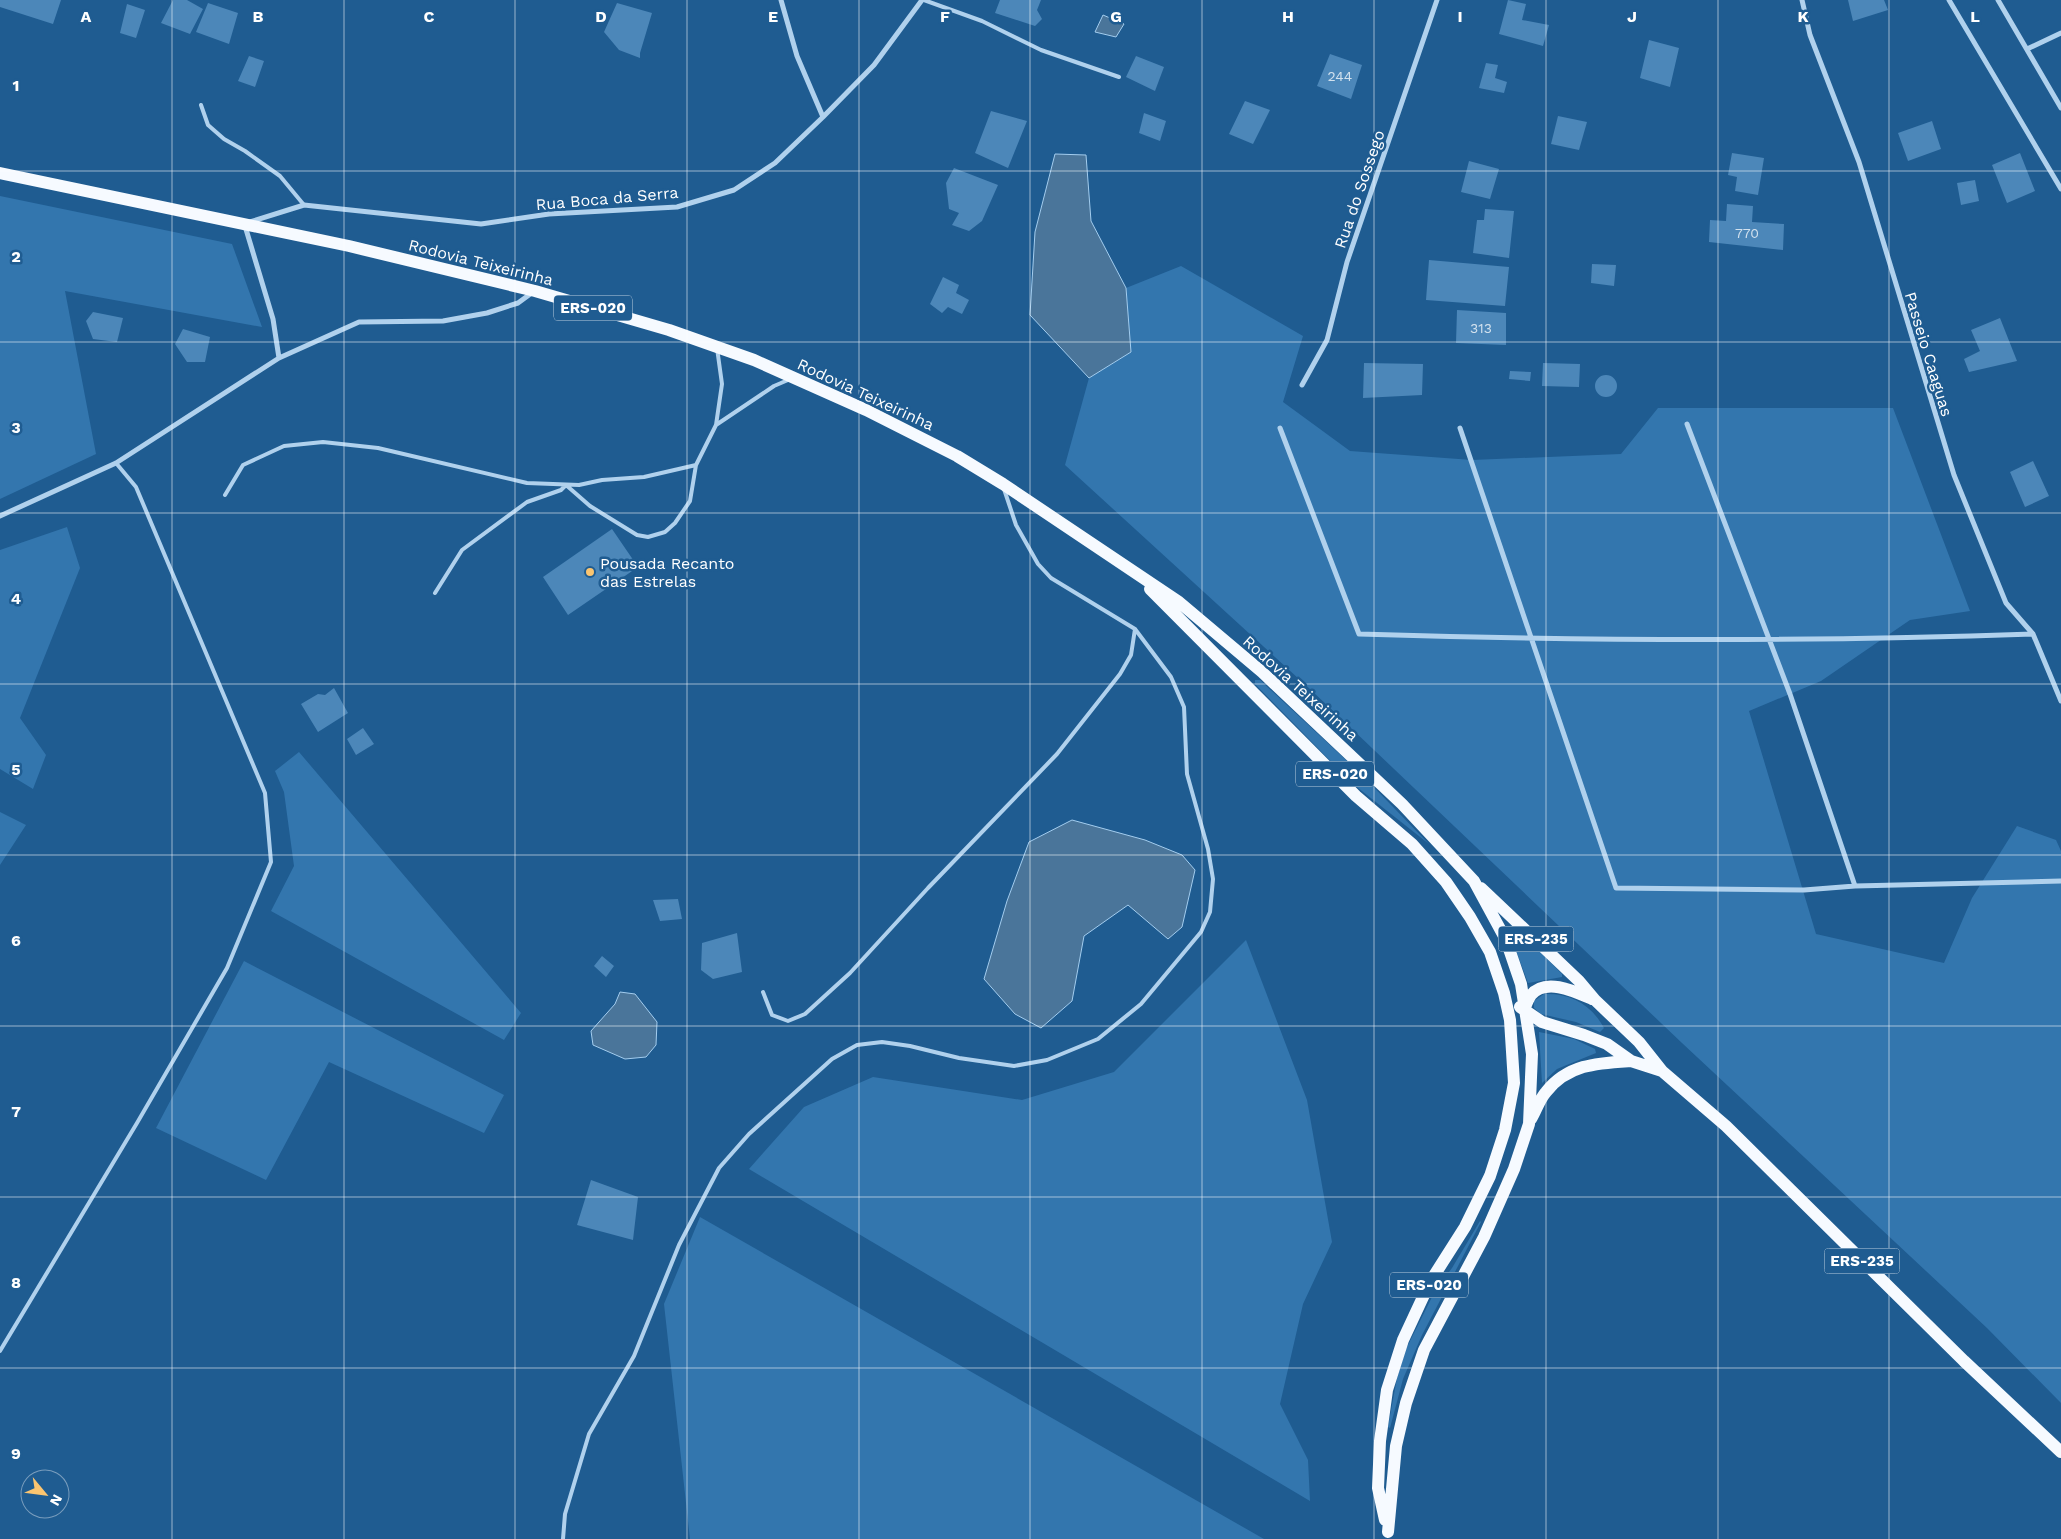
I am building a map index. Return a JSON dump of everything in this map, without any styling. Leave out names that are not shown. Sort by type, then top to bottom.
[{"type":"main road","name":"Rodovia Teixeirinha","points":[[0,173],[244,224],[535,291],[669,330],[716,346],[754,360],[866,410],[957,456],[1179,602],[1262,672],[1402,804],[1474,881],[1506,940],[1521,984],[1532,1054],[1528,1124],[1514,1169],[1484,1237],[1424,1350],[1406,1404],[1396,1446],[1388,1536]]},
{"type":"main road","name":"Rodovia Teixeirinha","points":[[1136,575],[1356,796],[1412,844],[1446,882],[1470,917],[1490,952],[1504,993],[1510,1020],[1514,1084],[1505,1130],[1490,1176],[1465,1227],[1430,1282],[1403,1340],[1386,1390],[1380,1441],[1378,1488],[1388,1536]]},
{"type":"main road","name":"ERS-235","points":[[1474,881],[1572,974],[1595,1000],[1639,1042],[1662,1071],[1726,1126],[1964,1361],[2061,1452]]},
{"type":"main road","points":[[1512,1048],[1524,1010],[1530,996],[1536,990],[1558,987],[1595,1000]]},
{"type":"main road","points":[[1504,993],[1524,1010]]},
{"type":"main road","name":"ERS-235","points":[[1524,1010],[1542,1022],[1607,1044],[1631,1061],[1662,1071]]},
{"type":"main road","points":[[1528,1124],[1545,1092],[1563,1076],[1585,1065],[1631,1061]]},
{"type":"street","points":[[781,0],[797,56],[823,117]]},
{"type":"street","name":"Rua Boca da Serra","points":[[244,224],[304,205],[481,224],[549,214],[677,207],[734,190],[775,162],[823,117],[874,64],[923,0]]},
{"type":"street","name":"Rua do Sossego","points":[[1302,385],[1326,340],[1347,262],[1437,0]]},
{"type":"street","name":"Passeio Caaguas","points":[[1802,0],[1810,35],[1859,162],[1954,475],[2006,603],[2033,634],[2061,701]]},
{"type":"street","points":[[1948,0],[2061,189]]},
{"type":"street","points":[[1998,0],[2061,108]]},
{"type":"street","points":[[2027,49],[2061,33]]},
{"type":"street","points":[[244,224],[273,319],[280,358]]},
{"type":"street","points":[[0,516],[116,463],[280,358],[359,322],[443,321],[487,313],[518,302],[535,291]]},
{"type":"street","points":[[1687,424],[1770,638],[1855,886]]},
{"type":"street","points":[[1280,428],[1360,634],[1530,639],[1882,639],[2033,634]]},
{"type":"street","points":[[1460,428],[1616,888],[1804,890],[1855,886],[2061,881]]},
{"type":"lane","points":[[923,0],[982,22],[1041,50],[1120,77]]},
{"type":"lane","points":[[201,105],[208,125],[224,139],[245,151],[280,176],[304,205]]},
{"type":"lane","points":[[566,485],[590,506],[637,535],[648,537],[665,532],[675,523],[690,501],[696,465],[716,425],[722,384],[716,346]]},
{"type":"lane","points":[[716,425],[774,386],[793,378]]},
{"type":"lane","points":[[225,495],[243,465],[284,446],[323,442],[378,448],[526,483],[580,485],[602,480],[644,477],[696,465]]},
{"type":"lane","points":[[0,1351],[137,1123],[227,968],[271,862],[265,793],[136,487],[116,463]]},
{"type":"lane","points":[[562,1539],[565,1514],[589,1434],[634,1356],[679,1245],[719,1168],[749,1134],[832,1059],[857,1045],[882,1042],[910,1046],[959,1058],[1014,1066],[1047,1060],[1098,1039],[1141,1004],[1201,932],[1210,912],[1213,879],[1208,850],[1187,774],[1184,706],[1172,677],[1135,628],[1051,578],[1038,564],[1016,525],[1002,484]]},
{"type":"lane","points":[[435,593],[462,550],[527,502],[561,490],[566,485]]},
{"type":"lane","points":[[763,992],[772,1015],[788,1021],[805,1014],[850,973],[928,888],[1057,754],[1120,674],[1130,655],[1135,628]]},
{"type":"shaded area","points":[[1103,15],[1124,24],[1116,37],[1095,32]]},
{"type":"shaded area","points":[[1055,154],[1086,155],[1091,221],[1126,288],[1131,352],[1089,378],[1030,315],[1035,232]]},
{"type":"shaded area","points":[[0,196],[232,244],[262,327],[65,291],[96,454],[0,499]]},
{"type":"shaded area","points":[[1181,266],[1303,336],[1283,402],[1350,451],[1472,460],[1621,454],[1658,408],[1893,408],[1970,611],[1910,620],[1821,681],[1749,711],[1816,934],[1944,963],[1972,898],[2017,826],[2056,840],[2061,851],[2061,1403],[1987,1328],[1682,1043],[1311,690],[1065,465],[1089,378],[1131,352],[1126,288]]},
{"type":"shaded area","points":[[67,527],[80,568],[20,718],[46,755],[33,789],[0,769],[0,550]]},
{"type":"shaded area","points":[[1255,680],[1260,680],[1360,773],[1429,844],[1353,784],[1255,684]]},
{"type":"shaded area","points":[[299,752],[521,1013],[504,1040],[271,911],[294,866],[284,792],[275,771]]},
{"type":"shaded area","points":[[0,812],[26,825],[0,865]]},
{"type":"shaded area","points":[[1072,820],[1145,840],[1182,855],[1195,870],[1182,927],[1168,939],[1128,905],[1084,936],[1072,1001],[1041,1028],[1015,1014],[984,979],[1007,901],[1029,842]]},
{"type":"shaded area","points":[[1513,925],[1562,974],[1562,977],[1528,983],[1508,929]]},
{"type":"shaded area","points":[[1246,940],[1307,1100],[1332,1242],[1303,1304],[1280,1404],[1308,1460],[1310,1501],[749,1169],[804,1107],[873,1077],[1022,1100],[1114,1072]]},
{"type":"shaded area","points":[[244,961],[504,1095],[484,1133],[329,1062],[266,1180],[156,1128]]},
{"type":"shaded area","points":[[620,992],[635,994],[657,1022],[656,1045],[646,1057],[625,1059],[593,1045],[591,1031],[615,1004]]},
{"type":"shaded area","points":[[1544,994],[1563,996],[1579,1002],[1593,1012],[1604,1028],[1600,1032],[1576,1022],[1541,1014],[1534,1008],[1534,1001]]},
{"type":"shaded area","points":[[1539,1032],[1574,1039],[1595,1049],[1596,1053],[1557,1069],[1542,1083]]},
{"type":"shaded area","points":[[700,1217],[1264,1539],[690,1539],[664,1304]]},
{"type":"shaded area","points":[[1480,1221],[1422,1335],[1403,1379],[1390,1428],[1388,1427],[1397,1378],[1406,1349],[1435,1291],[1452,1268]]},
{"type":"building","points":[[0,0],[61,0],[53,24],[0,7]]},
{"type":"building","points":[[173,0],[187,0],[203,9],[190,34],[161,23]]},
{"type":"building","points":[[1000,0],[1041,0],[1037,10],[1042,19],[1035,26],[995,13]]},
{"type":"building","points":[[1508,0],[1526,4],[1522,20],[1549,25],[1543,46],[1499,34]]},
{"type":"building","points":[[1848,0],[1884,0],[1888,10],[1853,21]]},
{"type":"building","points":[[208,3],[238,13],[229,44],[196,32]]},
{"type":"building","points":[[617,3],[652,13],[640,58],[619,50],[604,32]]},
{"type":"building","points":[[127,4],[145,10],[136,38],[120,33]]},
{"type":"building","points":[[1649,40],[1679,48],[1670,87],[1640,78]]},
{"type":"building","points":[[1330,54],[1362,65],[1351,99],[1317,86]]},
{"type":"building","points":[[249,56],[264,61],[255,87],[238,81]]},
{"type":"building","points":[[1136,56],[1164,67],[1155,91],[1126,77]]},
{"type":"building","points":[[1486,63],[1498,65],[1495,78],[1507,82],[1504,93],[1479,88]]},
{"type":"building","points":[[1245,101],[1270,110],[1253,144],[1229,134]]},
{"type":"building","points":[[991,111],[1027,121],[1008,168],[975,153]]},
{"type":"building","points":[[1144,113],[1166,121],[1160,141],[1139,133]]},
{"type":"building","points":[[1558,116],[1587,122],[1579,150],[1551,144]]},
{"type":"building","points":[[1932,121],[1941,149],[1908,161],[1898,133]]},
{"type":"building","points":[[1732,153],[1764,158],[1758,195],[1735,191],[1737,177],[1728,175]]},
{"type":"building","points":[[2020,153],[2035,191],[2007,203],[1992,165]]},
{"type":"building","points":[[1469,161],[1499,169],[1490,199],[1461,192]]},
{"type":"building","points":[[954,168],[998,185],[982,221],[969,231],[952,225],[959,213],[949,209],[946,183]]},
{"type":"building","points":[[1975,180],[1979,201],[1961,205],[1957,183]]},
{"type":"building","points":[[1727,204],[1753,206],[1752,222],[1784,224],[1783,250],[1709,242],[1710,220],[1726,221]]},
{"type":"building","points":[[1485,209],[1514,211],[1509,258],[1473,253],[1477,220],[1484,220]]},
{"type":"building","points":[[1429,260],[1509,267],[1505,306],[1426,300]]},
{"type":"building","points":[[1592,264],[1616,265],[1614,286],[1591,283]]},
{"type":"building","points":[[943,277],[959,285],[956,293],[969,300],[962,314],[948,307],[942,313],[930,304]]},
{"type":"building","points":[[1457,310],[1506,313],[1506,345],[1456,343]]},
{"type":"building","points":[[93,312],[123,318],[117,342],[93,339],[86,321]]},
{"type":"building","points":[[2000,318],[2017,361],[1969,372],[1964,359],[1980,351],[1971,330]]},
{"type":"building","points":[[183,329],[210,337],[205,362],[187,362],[175,344]]},
{"type":"building","points":[[1364,363],[1423,364],[1422,395],[1363,398]]},
{"type":"building","points":[[1543,363],[1580,364],[1579,387],[1542,386]]},
{"type":"building","points":[[1510,371],[1531,372],[1530,381],[1509,379]]},
{"type":"building","points":[[1606,375],[1614,378],[1617,386],[1614,394],[1606,397],[1598,394],[1595,386],[1598,378]]},
{"type":"building","points":[[2033,461],[2049,496],[2025,507],[2010,472]]},
{"type":"building","name":"Pousada Recanto das Estrelas","points":[[612,529],[638,567],[568,615],[543,577]]},
{"type":"building","points":[[334,688],[348,713],[318,732],[301,704],[318,694],[325,695]]},
{"type":"building","points":[[363,728],[374,744],[356,755],[347,739]]},
{"type":"building","points":[[678,899],[682,919],[660,921],[653,900]]},
{"type":"building","points":[[737,933],[742,972],[713,979],[701,970],[702,943]]},
{"type":"building","points":[[602,956],[614,966],[606,977],[594,966]]},
{"type":"building","points":[[591,1180],[638,1197],[633,1240],[577,1225]]},
{"type":"place","name":"Pousada Recanto das Estrelas","points":[[590,572]]}]
